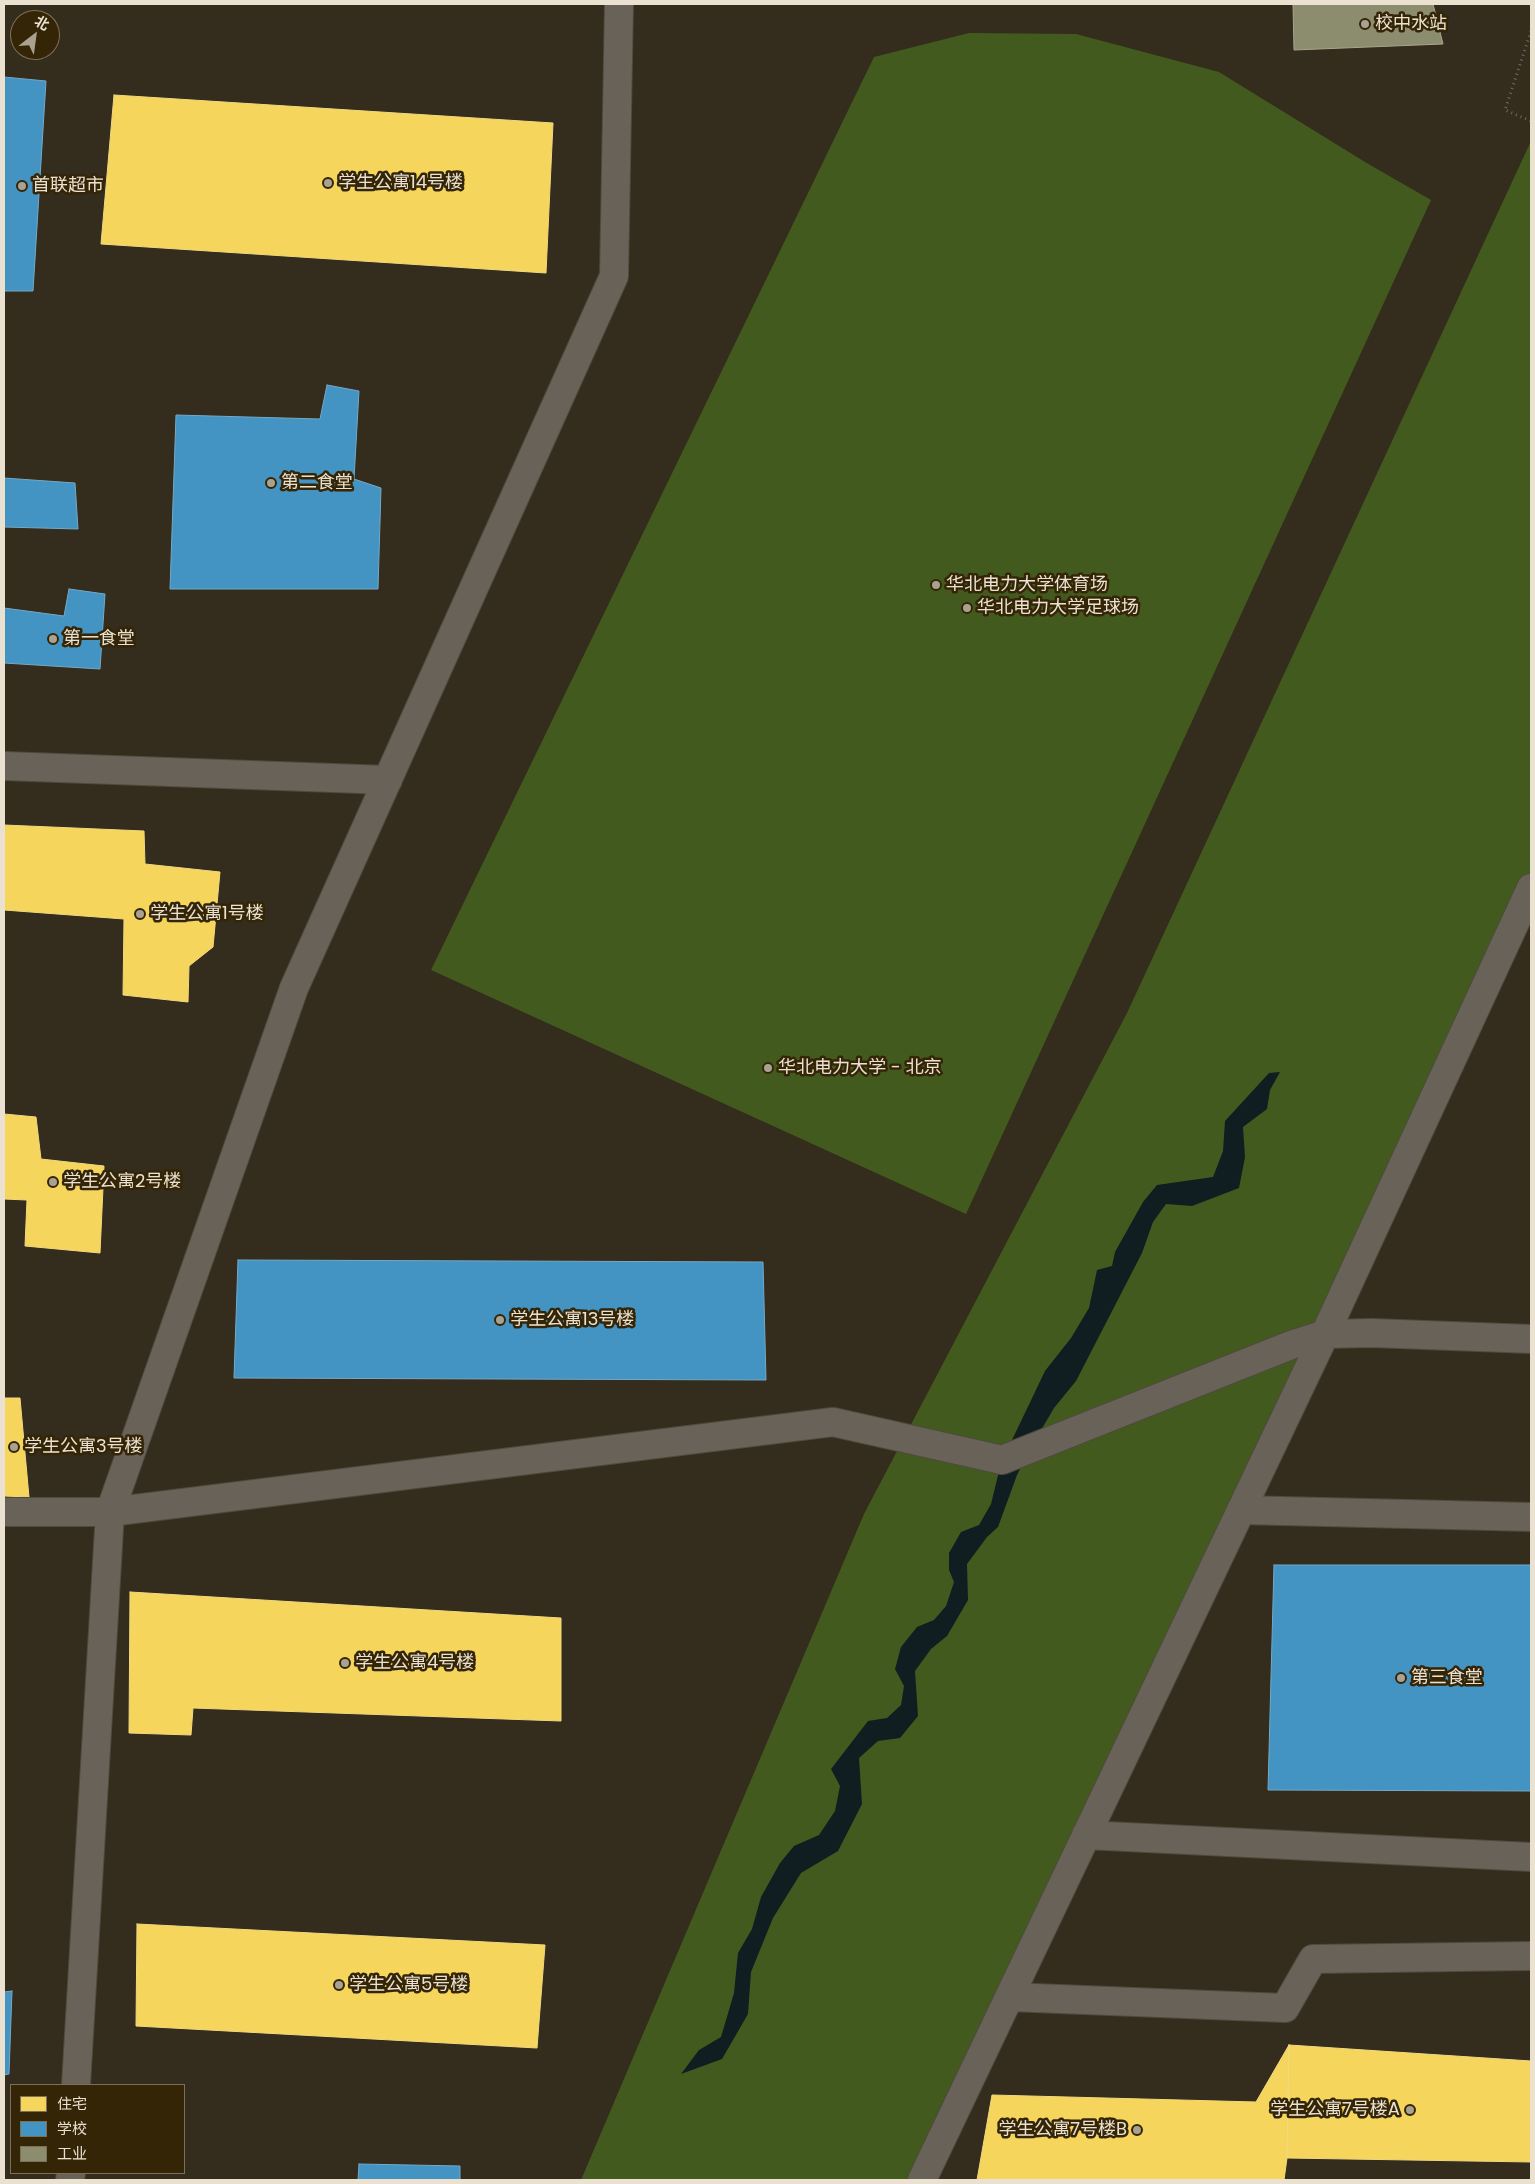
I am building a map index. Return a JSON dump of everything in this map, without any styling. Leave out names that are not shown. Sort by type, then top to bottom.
[{"type":"street","points":[[76,2084],[110,1512],[294,988],[614,276],[619,4]]},
{"type":"street","points":[[4,766],[388,780]]},
{"type":"street","points":[[922,2180],[1325,1334],[1531,888]]},
{"type":"street","points":[[4,1512],[110,1512],[833,1422],[1002,1460],[1282,1349],[1325,1334],[1372,1333],[1531,1339]]},
{"type":"street","points":[[1241,1510],[1531,1517]]},
{"type":"street","points":[[1086,1835],[1531,1857]]},
{"type":"street","points":[[1009,1997],[1285,2008],[1314,1959],[1531,1956]]},
{"type":"path","points":[[1531,31],[1505,110],[1531,121]]},
{"type":"green space","name":"华北电力大学体育场","points":[[969,33],[1076,34],[1219,72],[1365,162],[1431,200],[966,1214],[431,970],[874,57]]},
{"type":"green space","points":[[1531,141],[1531,887],[922,2180],[581,2180],[864,1514],[1127,1013]]},
{"type":"shaded area","points":[[1280,1072],[1270,1090],[1267,1109],[1243,1127],[1245,1157],[1239,1188],[1192,1206],[1166,1204],[1153,1222],[1142,1253],[1076,1381],[1054,1408],[1030,1449],[1017,1475],[998,1527],[987,1537],[967,1564],[968,1600],[947,1636],[931,1649],[915,1671],[918,1716],[900,1738],[878,1741],[859,1758],[862,1804],[838,1851],[801,1873],[773,1918],[751,1972],[748,2014],[722,2059],[681,2074],[699,2050],[721,2037],[734,1993],[738,1953],[752,1929],[761,1897],[780,1863],[794,1846],[819,1835],[835,1811],[840,1786],[831,1769],[868,1721],[887,1718],[901,1705],[904,1686],[895,1669],[901,1647],[917,1627],[934,1620],[946,1606],[954,1582],[949,1570],[949,1553],[961,1532],[979,1525],[991,1504],[1001,1463],[1045,1371],[1071,1338],[1089,1308],[1097,1270],[1112,1266],[1115,1252],[1143,1202],[1157,1185],[1213,1177],[1223,1151],[1225,1121],[1269,1073]]},
{"type":"building: 住宅","name":"学生公寓14号楼","points":[[114,95],[553,123],[546,273],[101,244]]},
{"type":"building: 住宅","name":"学生公寓1号楼","points":[[4,825],[144,831],[145,864],[220,872],[213,947],[189,966],[188,1002],[123,995],[124,919],[4,910]]},
{"type":"building: 住宅","name":"学生公寓2号楼","points":[[4,1114],[36,1117],[41,1159],[104,1166],[100,1253],[25,1246],[27,1200],[4,1199]]},
{"type":"building: 住宅","name":"学生公寓3号楼","points":[[4,1398],[20,1398],[29,1497],[4,1496]]},
{"type":"building: 住宅","name":"学生公寓4号楼","points":[[130,1592],[561,1618],[561,1721],[193,1708],[191,1735],[129,1733]]},
{"type":"building: 住宅","name":"学生公寓5号楼","points":[[137,1924],[545,1945],[537,2048],[136,2026]]},
{"type":"building: 住宅","name":"学生公寓7号楼A","points":[[1289,2045],[1531,2061],[1531,2162],[1287,2158]]},
{"type":"building: 住宅","name":"学生公寓7号楼B","points":[[1289,2045],[1287,2158],[1284,2180],[977,2180],[992,2095],[1256,2102]]},
{"type":"building: 学校","name":"首联超市","points":[[4,77],[46,81],[33,291],[4,291]]},
{"type":"building: 学校","name":"第二食堂","points":[[327,385],[359,391],[354,479],[381,488],[378,589],[170,589],[176,415],[320,419]]},
{"type":"building: 学校","points":[[4,478],[75,483],[78,529],[4,527]]},
{"type":"building: 学校","name":"第一食堂","points":[[69,589],[105,594],[100,669],[4,663],[4,608],[64,616]]},
{"type":"building: 学校","name":"学生公寓13号楼","points":[[238,1260],[763,1262],[766,1380],[234,1378]]},
{"type":"building: 学校","name":"第三食堂","points":[[1274,1565],[1531,1565],[1531,1791],[1268,1790]]},
{"type":"building: 学校","points":[[12,1991],[9,2074],[4,2075],[4,1992]]},
{"type":"building: 学校","points":[[359,2164],[460,2166],[460,2180],[358,2180]]},
{"type":"building: 工业","name":"校中水站","points":[[1293,4],[1433,4],[1443,44],[1294,50]]},
{"type":"place","name":"校中水站","points":[[1365,24]]},
{"type":"place","name":"学生公寓14号楼","points":[[328,183]]},
{"type":"place","name":"首联超市","points":[[22,186]]},
{"type":"place","name":"第二食堂","points":[[271,483]]},
{"type":"place","name":"华北电力大学体育场","points":[[936,585]]},
{"type":"place","name":"华北电力大学足球场","points":[[967,608]]},
{"type":"place","name":"第一食堂","points":[[53,639]]},
{"type":"place","name":"学生公寓1号楼","points":[[140,914]]},
{"type":"place","name":"华北电力大学 - 北京","points":[[768,1068]]},
{"type":"place","name":"学生公寓2号楼","points":[[53,1182]]},
{"type":"place","name":"学生公寓13号楼","points":[[500,1320]]},
{"type":"place","name":"学生公寓3号楼","points":[[14,1447]]},
{"type":"place","name":"学生公寓4号楼","points":[[345,1663]]},
{"type":"place","name":"第三食堂","points":[[1401,1678]]},
{"type":"place","name":"学生公寓5号楼","points":[[339,1985]]},
{"type":"place","name":"学生公寓7号楼A","points":[[1410,2110]]},
{"type":"place","name":"学生公寓7号楼B","points":[[1137,2130]]}]
